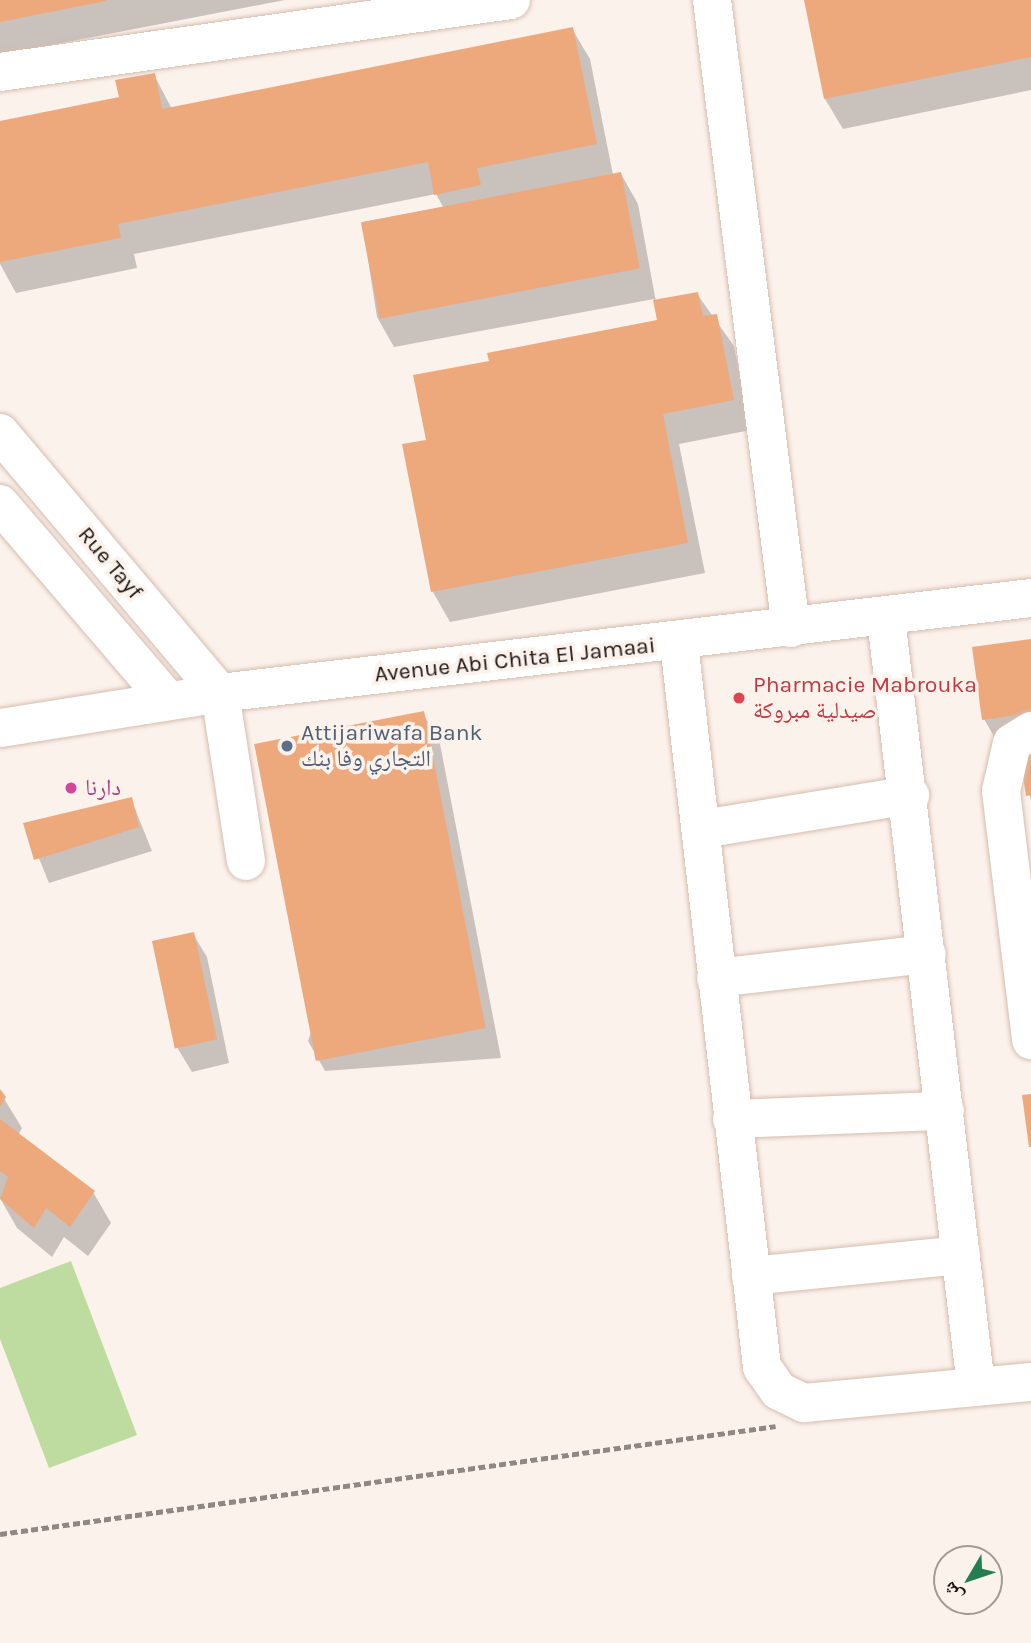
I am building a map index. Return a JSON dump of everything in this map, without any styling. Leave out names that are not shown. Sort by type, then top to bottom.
[{"type":"street","points":[[0,72],[511,0]]},
{"type":"street","points":[[712,0],[791,628]]},
{"type":"street","name":"Rue Tayf","points":[[0,433],[220,693]]},
{"type":"street","name":"Rue Tayf","points":[[0,504],[168,701]]},
{"type":"street","name":"Avenue Abi Chita El Jamaai","points":[[3,723],[220,693],[679,643],[1031,598]]},
{"type":"street","points":[[886,618],[910,795],[976,1387]]},
{"type":"street","points":[[679,643],[703,829],[716,978],[762,1367],[779,1391],[804,1403],[1031,1382]]},
{"type":"street","points":[[220,693],[246,861]]},
{"type":"street","points":[[1031,730],[1012,743],[1001,792],[1031,1040]]},
{"type":"street","points":[[703,829],[910,795]]},
{"type":"street","points":[[716,978],[928,954]]},
{"type":"street","points":[[732,1119],[945,1111]]},
{"type":"street","points":[[751,1276],[961,1255]]},
{"type":"path","points":[[0,1534],[659,1446],[775,1427],[804,1403]]},
{"type":"green space","points":[[71,1261],[137,1435],[49,1468],[0,1339],[0,1288]]},
{"type":"building","points":[[0,0],[106,0],[106,1],[0,22]]},
{"type":"building","points":[[804,0],[1031,0],[1031,57],[824,99]]},
{"type":"building","points":[[573,27],[597,144],[477,168],[481,185],[434,195],[428,162],[118,224],[121,238],[0,262],[0,121],[119,97],[115,80],[155,73],[162,109]]},
{"type":"building","points":[[621,172],[640,268],[380,319],[361,223]]},
{"type":"building","points":[[698,292],[703,316],[717,314],[734,400],[663,414],[688,543],[431,592],[402,444],[426,440],[413,375],[489,361],[487,353],[657,320],[653,300]]},
{"type":"building","points":[[1031,639],[1031,713],[982,720],[972,647]]},
{"type":"building","points":[[424,711],[486,1028],[316,1061],[254,744]]},
{"type":"building","points":[[1031,755],[1031,795],[1026,796],[1020,757]]},
{"type":"building","points":[[132,797],[139,827],[34,860],[23,823]]},
{"type":"building","points":[[194,932],[217,1040],[175,1049],[152,941]]},
{"type":"building","points":[[0,1089],[6,1097],[0,1107]]},
{"type":"building","points":[[1031,1094],[1031,1147],[1029,1147],[1022,1095]]},
{"type":"building","points":[[0,1119],[95,1191],[70,1227],[46,1208],[34,1228],[0,1199],[8,1177],[0,1171]]},
{"type":"place","name":"Pharmacie Mabrouka صيدلية مبروكة","points":[[739,698]]},
{"type":"place","name":"Attijariwafa Bank التجاري وفا بنك","points":[[287,746]]},
{"type":"place","name":"دارنا","points":[[71,788]]}]
